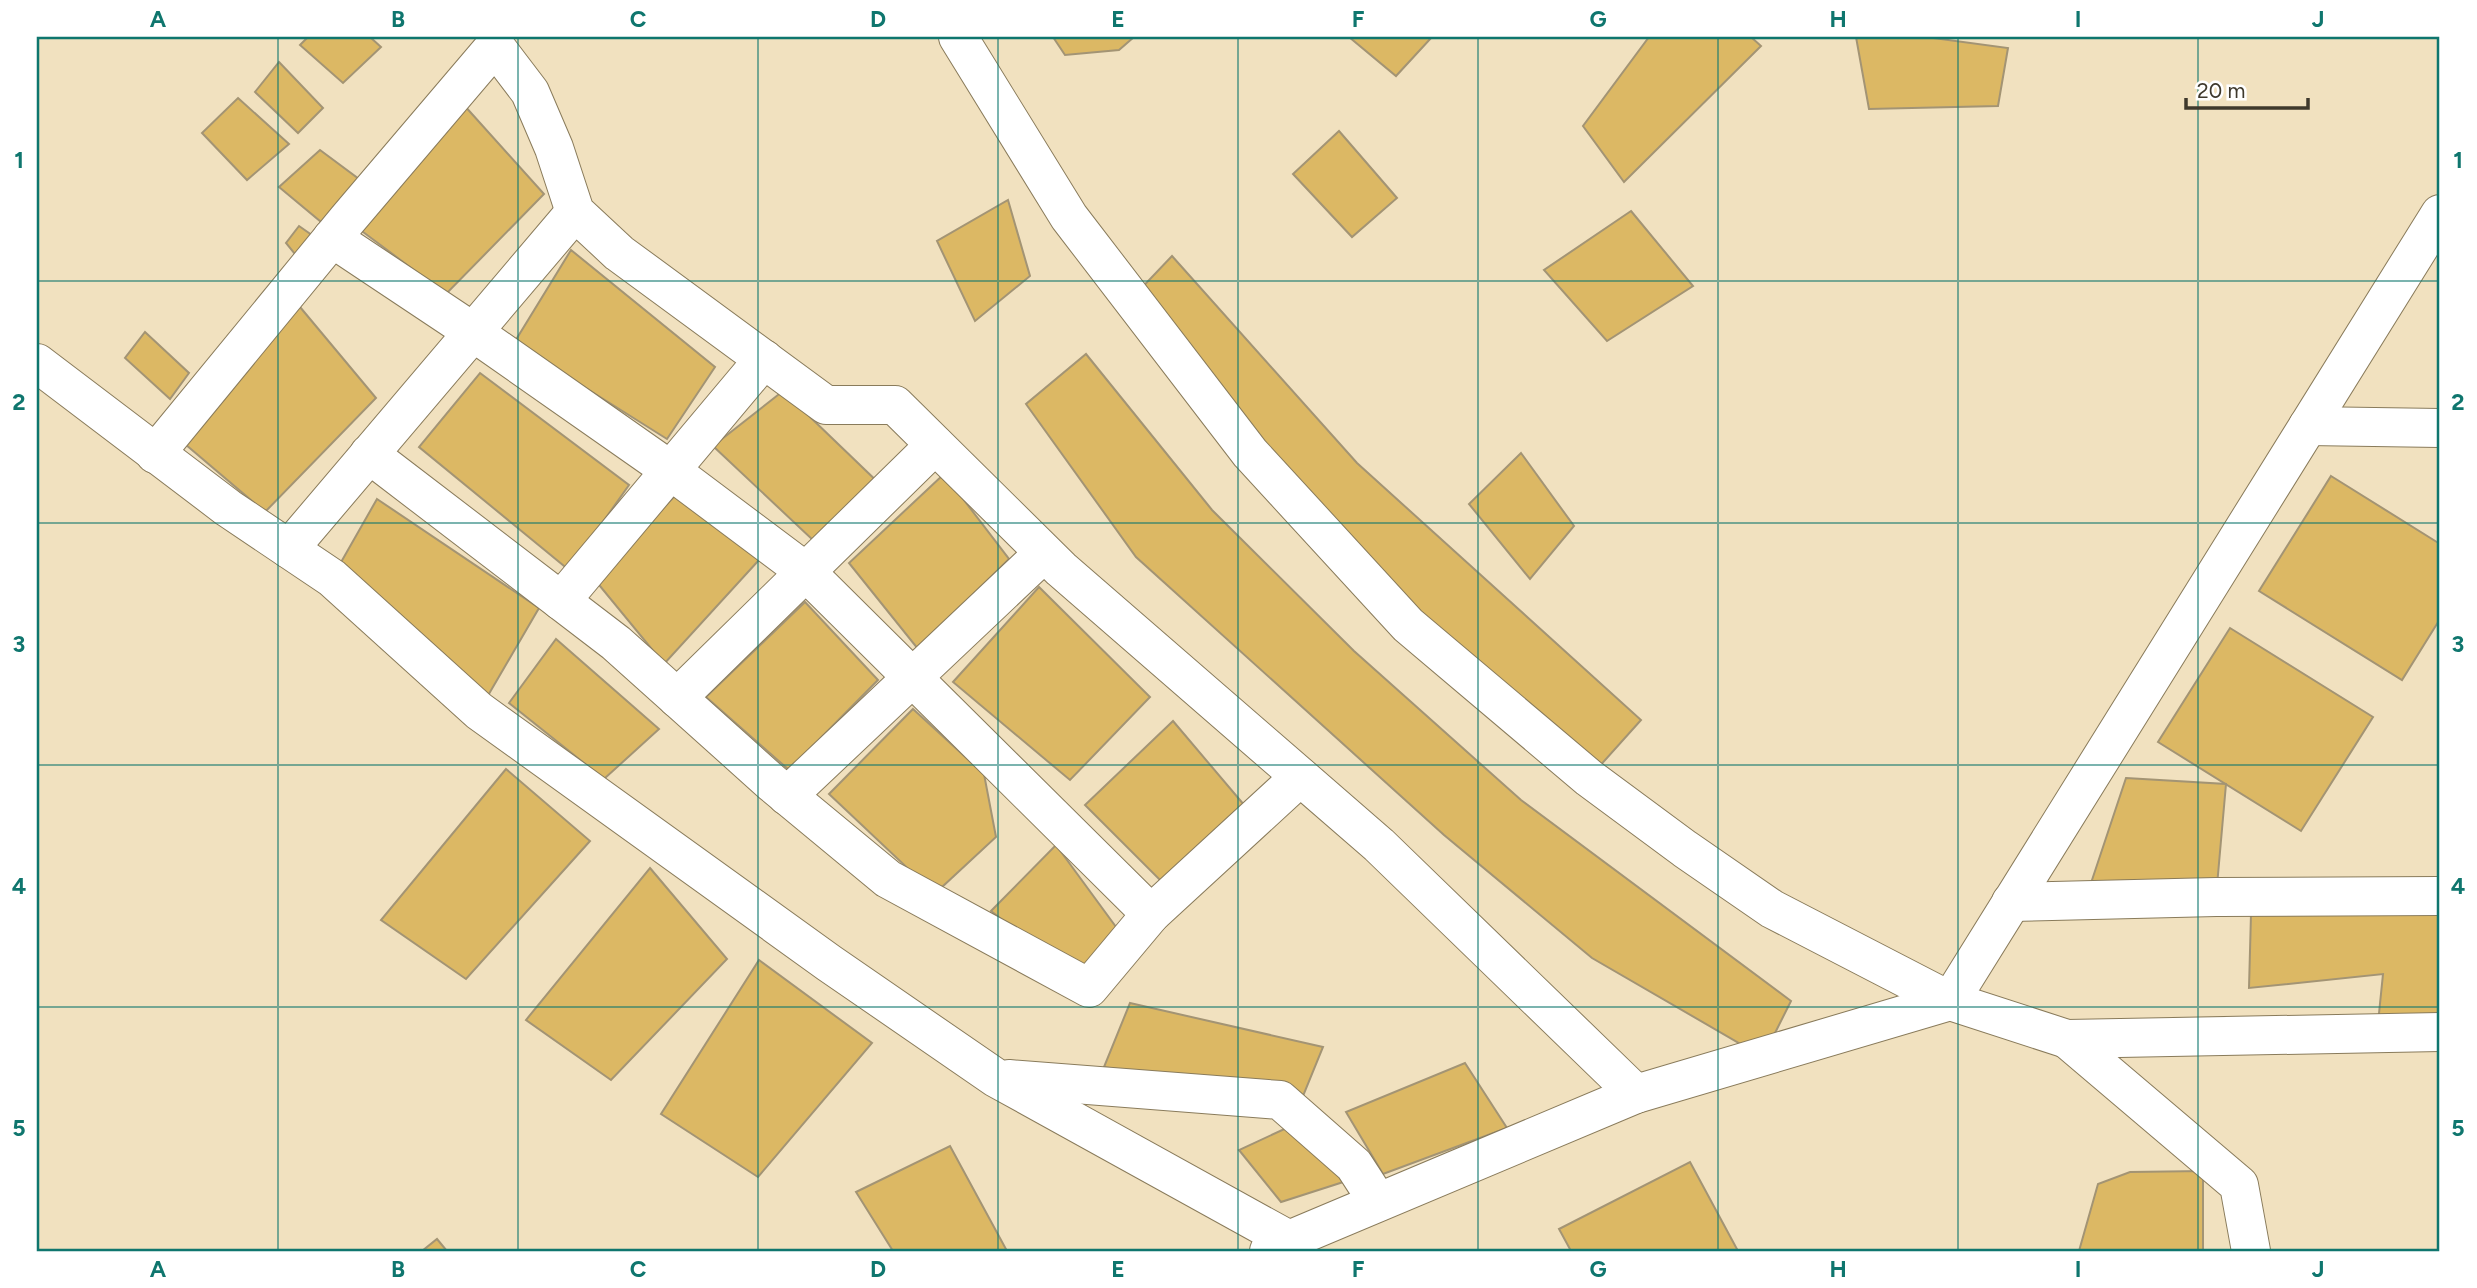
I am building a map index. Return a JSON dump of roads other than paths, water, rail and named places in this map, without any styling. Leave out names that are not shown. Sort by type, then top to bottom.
[{"type":"street","points":[[958,37],[1069,218],[1250,453],[1408,625],[1589,778],[1772,909],[1950,1001],[2067,1039],[2440,1032]]},
{"type":"street","points":[[155,454],[332,238],[495,46],[530,92],[554,148],[575,212],[619,253],[827,405],[895,405],[1044,553],[1379,845],[1636,1094]]},
{"type":"street","points":[[289,549],[575,212]]},
{"type":"street","points":[[37,363],[228,508],[332,578],[479,711],[829,963],[996,1078],[1279,1245],[1636,1094],[1950,1001],[2440,214]]},
{"type":"street","points":[[332,238],[473,332],[670,470],[806,572],[1151,914]]},
{"type":"street","points":[[561,601],[764,359]]},
{"type":"street","points":[[2308,426],[2440,428]]},
{"type":"street","points":[[677,698],[935,445]]},
{"type":"street","points":[[369,454],[617,643],[787,796],[888,879],[1089,988],[1151,914],[1300,777]]},
{"type":"street","points":[[787,796],[1044,553]]},
{"type":"street","points":[[2011,902],[2216,897],[2440,896]]},
{"type":"street","points":[[2067,1039],[2239,1185],[2251,1251]]},
{"type":"street","points":[[996,1078],[1280,1100],[1354,1165],[1378,1202]]}]
